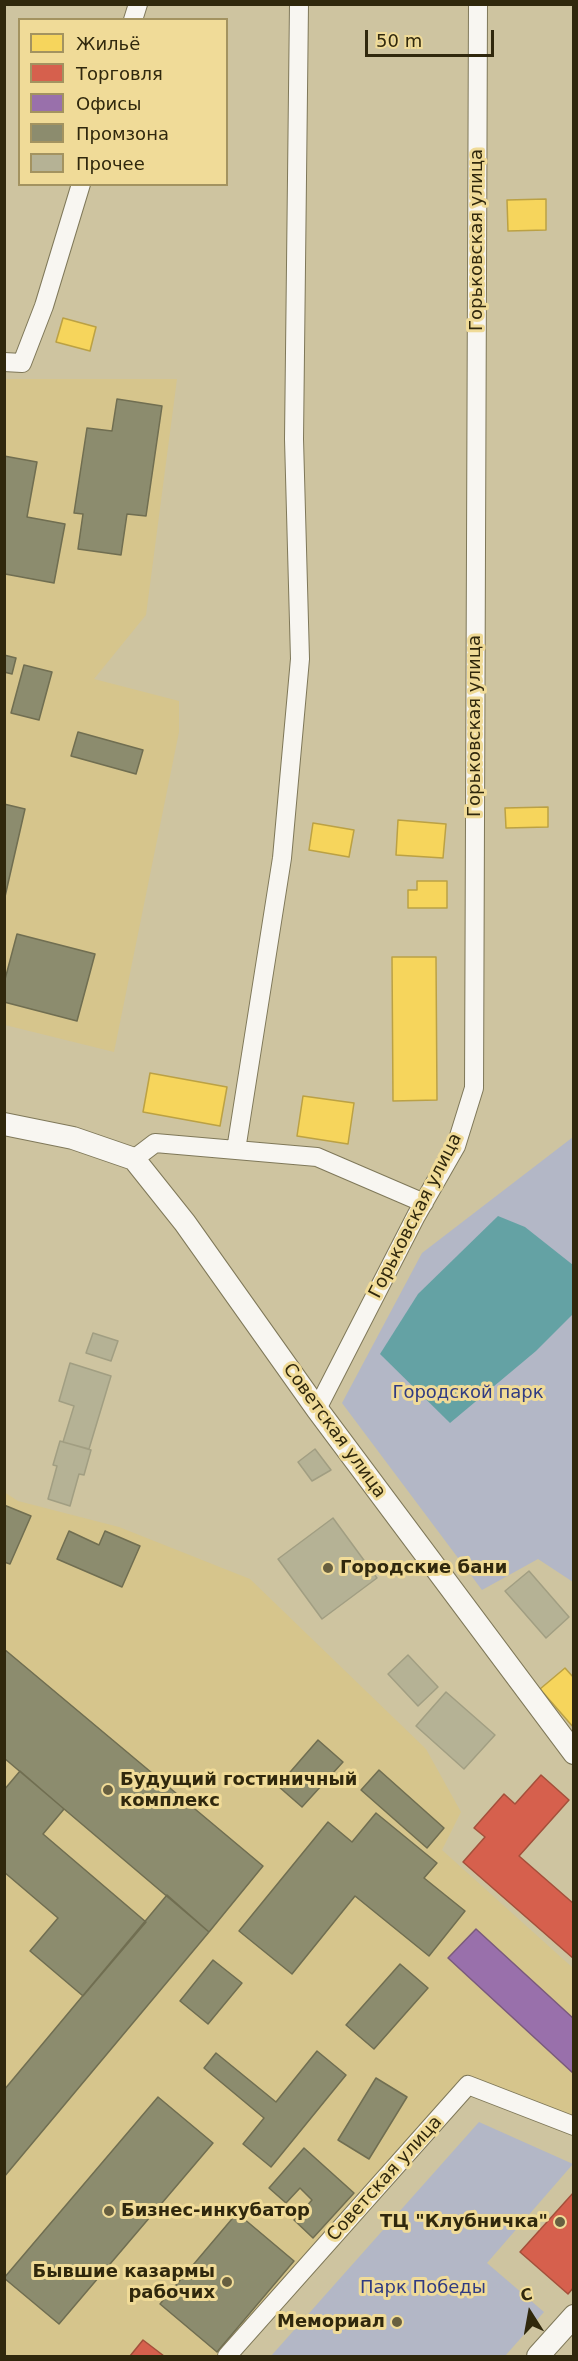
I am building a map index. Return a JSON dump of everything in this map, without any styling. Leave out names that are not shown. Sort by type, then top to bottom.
[{"type":"main road","points":[[4,1124],[73,1138],[134,1159]]},
{"type":"main road","name":"Советская улица","points":[[134,1159],[185,1223],[317,1409],[573,1753]]},
{"type":"main road","points":[[538,2356],[573,2316]]},
{"type":"street","points":[[236,1150],[282,858],[300,659],[294,439],[299,4]]},
{"type":"street","name":"Горьковская улица","points":[[317,1409],[456,1146],[474,1088],[478,4]]},
{"type":"street","points":[[4,362],[22,363],[44,306],[80,186]]},
{"type":"street","points":[[134,1159],[155,1143],[316,1156],[424,1203]]},
{"type":"street","name":"Советская улица","points":[[226,2356],[468,2085],[573,2126]]},
{"type":"shaded area","points":[[5,379],[177,379],[146,615],[94,679],[179,701],[179,732],[114,1052],[5,1025]]},
{"type":"shaded area","points":[[4,1492],[18,1501],[119,1527],[250,1579],[426,1749],[461,1812],[442,1850],[573,1968],[573,2126],[468,2085],[225,2356],[5,2356]]},
{"type":"green space","name":"Городской парк","points":[[573,1137],[573,1582],[538,1559],[482,1590],[342,1403],[422,1253]]},
{"type":"green space","name":"Парк Победы","points":[[479,2122],[573,2164],[487,2263],[544,2312],[505,2356],[271,2356]]},
{"type":"water","points":[[498,1216],[525,1227],[573,1265],[573,1314],[536,1351],[450,1423],[380,1354],[418,1294]]},
{"type":"building: Жильё","points":[[546,199],[546,230],[508,231],[507,200]]},
{"type":"building: Жильё","points":[[63,318],[96,327],[90,351],[56,342]]},
{"type":"building: Жильё","points":[[548,807],[548,827],[506,828],[505,808]]},
{"type":"building: Жильё","points":[[398,820],[446,824],[443,858],[396,855]]},
{"type":"building: Жильё","points":[[313,823],[354,830],[349,857],[309,850]]},
{"type":"building: Жильё","points":[[417,881],[447,881],[447,908],[408,908],[408,890],[417,890]]},
{"type":"building: Жильё","points":[[392,957],[436,957],[437,1100],[393,1101]]},
{"type":"building: Жильё","points":[[150,1073],[227,1087],[220,1126],[143,1112]]},
{"type":"building: Жильё","points":[[303,1096],[354,1103],[348,1144],[297,1136]]},
{"type":"building: Жильё","points":[[565,1668],[574,1678],[574,1728],[540,1689]]},
{"type":"building: Торговля","points":[[541,1775],[569,1800],[519,1856],[574,1904],[574,1959],[463,1862],[485,1837],[474,1828],[504,1794],[515,1804]]},
{"type":"building: Торговля","name":"ТЦ \"Клубничка\"","points":[[574,2192],[574,2287],[568,2294],[520,2252]]},
{"type":"building: Торговля","points":[[143,2340],[164,2356],[130,2356]]},
{"type":"building: Офисы","points":[[476,1929],[574,2019],[574,2074],[448,1958]]},
{"type":"building: Промзона","points":[[117,399],[162,406],[146,516],[127,514],[121,555],[78,549],[83,514],[74,513],[87,428],[112,431]]},
{"type":"building: Промзона","points":[[4,456],[37,462],[27,517],[65,524],[54,583],[5,574],[4,577]]},
{"type":"building: Промзона","points":[[4,655],[16,658],[12,674],[4,672]]},
{"type":"building: Промзона","points":[[24,665],[52,672],[39,720],[11,713]]},
{"type":"building: Промзона","points":[[78,732],[143,750],[136,774],[71,756]]},
{"type":"building: Промзона","points":[[4,804],[25,809],[4,901]]},
{"type":"building: Промзона","points":[[17,934],[95,954],[77,1021],[4,1002],[4,983]]},
{"type":"building: Промзона","points":[[4,1505],[31,1516],[10,1564],[4,1562]]},
{"type":"building: Промзона","points":[[69,1531],[99,1545],[105,1531],[140,1546],[122,1587],[57,1559]]},
{"type":"building: Промзона","name":"Будущий гостиничный комплекс","points":[[4,1649],[263,1866],[209,1932],[4,1758]]},
{"type":"building: Промзона","points":[[318,1740],[343,1762],[302,1807],[278,1786]]},
{"type":"building: Промзона","points":[[379,1770],[444,1828],[427,1848],[361,1790]]},
{"type":"building: Промзона","points":[[20,1771],[64,1809],[43,1834],[146,1922],[83,1996],[30,1951],[58,1918],[4,1872],[4,1790]]},
{"type":"building: Промзона","points":[[376,1813],[437,1863],[424,1878],[465,1911],[429,1956],[355,1896],[292,1974],[239,1931],[328,1822],[352,1842]]},
{"type":"building: Промзона","points":[[167,1895],[209,1932],[4,2177],[4,2090]]},
{"type":"building: Промзона","points":[[213,1960],[242,1983],[208,2024],[180,2001]]},
{"type":"building: Промзона","points":[[400,1964],[428,1988],[374,2049],[346,2025]]},
{"type":"building: Промзона","points":[[317,2051],[346,2075],[271,2167],[243,2144],[264,2118],[204,2068],[216,2053],[276,2102]]},
{"type":"building: Промзона","points":[[376,2078],[407,2097],[369,2159],[338,2140]]},
{"type":"building: Промзона","name":"Бизнес-инкубатор","points":[[158,2097],[213,2143],[59,2324],[4,2278]]},
{"type":"building: Промзона","points":[[304,2148],[354,2193],[313,2238],[294,2220],[312,2200],[300,2188],[286,2203],[269,2188]]},
{"type":"building: Промзона","name":"Бывшие казармы рабочих","points":[[237,2213],[294,2261],[217,2352],[160,2304]]},
{"type":"building: Прочее","points":[[93,1333],[118,1341],[111,1361],[86,1353]]},
{"type":"building: Прочее","points":[[70,1363],[111,1376],[89,1449],[63,1442],[74,1406],[59,1401]]},
{"type":"building: Прочее","points":[[60,1441],[91,1450],[84,1475],[79,1474],[70,1506],[48,1499],[57,1466],[53,1465]]},
{"type":"building: Прочее","points":[[315,1449],[331,1470],[312,1481],[298,1462]]},
{"type":"building: Прочее","name":"Городские бани","points":[[333,1518],[377,1578],[322,1619],[278,1559]]},
{"type":"building: Прочее","points":[[529,1571],[569,1617],[546,1638],[505,1591]]},
{"type":"building: Прочее","points":[[408,1655],[438,1687],[418,1706],[388,1674]]},
{"type":"building: Прочее","points":[[446,1692],[495,1735],[464,1769],[416,1726]]},
{"type":"place","name":"Городские бани","points":[[328,1568]]},
{"type":"place","name":"Будущий гостиничный комплекс","points":[[108,1790]]},
{"type":"place","name":"Бизнес-инкубатор","points":[[109,2211]]},
{"type":"place","name":"ТЦ \"Клубничка\"","points":[[560,2222]]},
{"type":"place","name":"Бывшие казармы рабочих","points":[[227,2282]]},
{"type":"place","name":"Мемориал","points":[[397,2322]]}]
